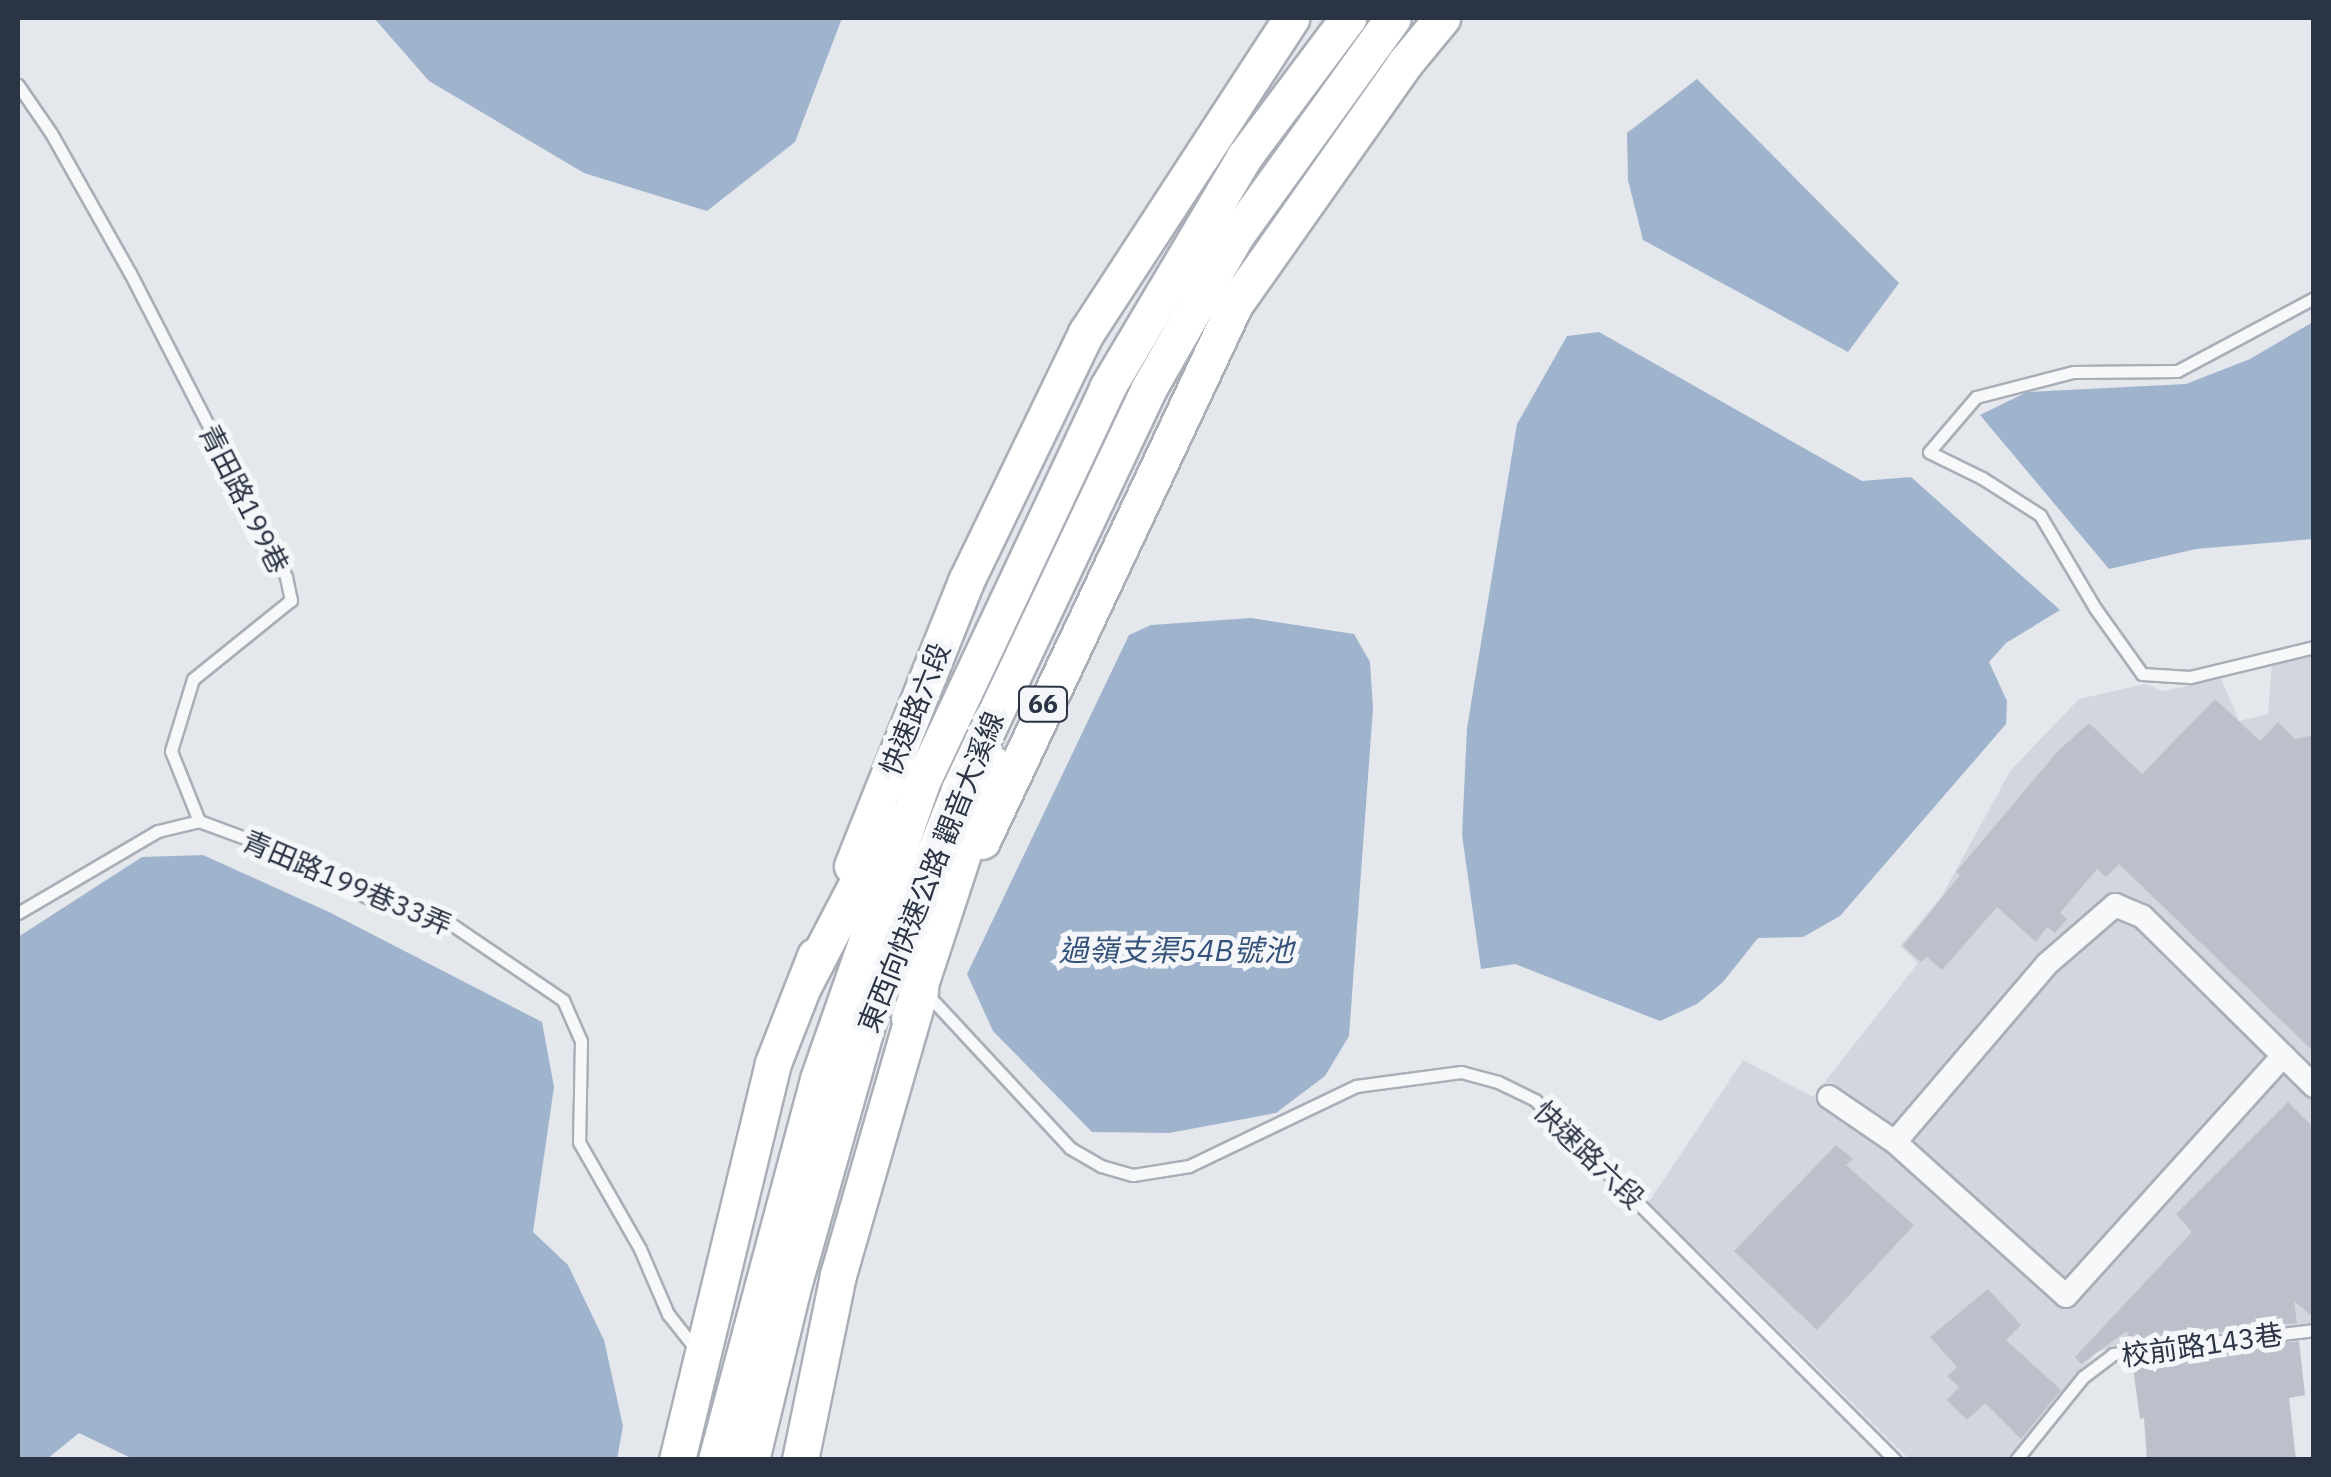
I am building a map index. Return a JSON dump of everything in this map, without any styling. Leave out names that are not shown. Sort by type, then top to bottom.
[{"type":"main road","name":"快速路六段","points":[[677,1460],[773,1063],[966,581],[1086,333],[1291,18]]},
{"type":"main road","name":"東西向快速公路 觀音大溪線","points":[[716,1460],[818,1079],[922,782],[1012,586],[1126,355],[1244,156],[1348,18]]},
{"type":"main road","name":"東西向快速公路 觀音大溪線","points":[[751,1460],[792,1290],[870,1015],[959,790],[1149,388],[1237,234],[1393,18]]},
{"type":"main road","name":"66","points":[[800,1460],[838,1275],[915,1003],[1000,798],[1235,304],[1404,64],[1442,18]]},
{"type":"main road","points":[[804,985],[1012,586]]},
{"type":"main road","points":[[915,1003],[1046,602]]},
{"type":"street","points":[[1895,1142],[2047,964],[2114,904],[2143,917],[2314,1086]]},
{"type":"street","points":[[1829,1097],[1895,1142],[2066,1296],[2284,1056]]},
{"type":"lane","name":"青田路199巷","points":[[18,84],[51,133],[130,273],[286,577],[290,600],[193,679],[172,751],[200,821]]},
{"type":"lane","points":[[2314,298],[2176,371],[2073,372],[1976,397],[1929,452],[1982,478],[2040,515],[2095,608],[2142,674],[2190,677],[2314,646]]},
{"type":"lane","points":[[18,913],[158,831],[200,821]]},
{"type":"lane","name":"青田路199巷33弄","points":[[200,821],[269,849],[371,899],[454,926],[563,1000],[581,1042],[579,1142],[640,1249],[668,1314],[702,1356]]},
{"type":"lane","name":"快速路六段","points":[[915,1003],[1070,1148],[1101,1166],[1134,1175],[1189,1166],[1356,1086],[1461,1072],[1510,1088],[1535,1100],[1896,1460]]},
{"type":"lane","name":"校前路143巷","points":[[2016,1460],[2082,1377],[2112,1354],[2314,1330]]},
{"type":"shaded area","points":[[2313,652],[2313,1324],[2097,1351],[2010,1459],[1909,1459],[1649,1202],[1743,1060],[1813,1097],[1918,963],[1900,946],[1941,897],[2011,770],[2079,699],[2145,684],[2163,691],[2221,679],[2239,721],[2268,714],[2272,663]]},
{"type":"water","points":[[374,18],[842,18],[795,142],[707,211],[584,173],[429,81]]},
{"type":"water","points":[[1697,79],[1899,283],[1848,352],[1643,240],[1628,180],[1627,133]]},
{"type":"water","points":[[2313,322],[2313,539],[2196,549],[2109,569],[1980,415],[2027,392],[2186,384],[2250,359]]},
{"type":"water","points":[[1599,332],[1862,481],[1911,477],[2060,610],[2006,643],[1989,662],[2007,701],[2006,724],[1840,916],[1803,937],[1758,938],[1723,982],[1697,1004],[1660,1021],[1515,964],[1481,969],[1462,835],[1467,728],[1517,424],[1567,336]]},
{"type":"water","name":"過嶺支渠54B號池","points":[[1251,618],[1354,634],[1370,662],[1373,709],[1349,1036],[1325,1076],[1276,1113],[1169,1133],[1092,1132],[993,1031],[967,974],[1129,635],[1151,625]]},
{"type":"water","points":[[203,855],[329,912],[542,1022],[554,1087],[533,1232],[568,1265],[604,1340],[623,1426],[617,1459],[135,1460],[79,1433],[47,1459],[18,1459],[18,937],[142,857]]},
{"type":"building","points":[[2215,699],[2260,741],[2278,722],[2295,739],[2314,735],[2314,1052],[2119,864],[2106,877],[2097,869],[2060,913],[2067,919],[2055,933],[2047,927],[2036,942],[1997,907],[1942,970],[1927,957],[1921,962],[1903,946],[1960,875],[1956,872],[2058,751],[2089,723],[2142,774]]},
{"type":"building","points":[[2288,1102],[2314,1128],[2314,1318],[2294,1301],[2297,1323],[2129,1343],[2127,1331],[2081,1364],[2075,1357],[2192,1232],[2176,1214]]},
{"type":"building","points":[[1836,1145],[1853,1159],[1846,1165],[1914,1225],[1817,1330],[1734,1251]]},
{"type":"building","points":[[1988,1289],[2021,1325],[2006,1340],[2061,1390],[2021,1439],[1985,1403],[1967,1420],[1947,1400],[1959,1387],[1947,1376],[1957,1367],[1930,1337]]},
{"type":"building","points":[[2299,1341],[2305,1395],[2289,1398],[2296,1460],[2147,1460],[2144,1418],[2140,1419],[2132,1361]]}]
